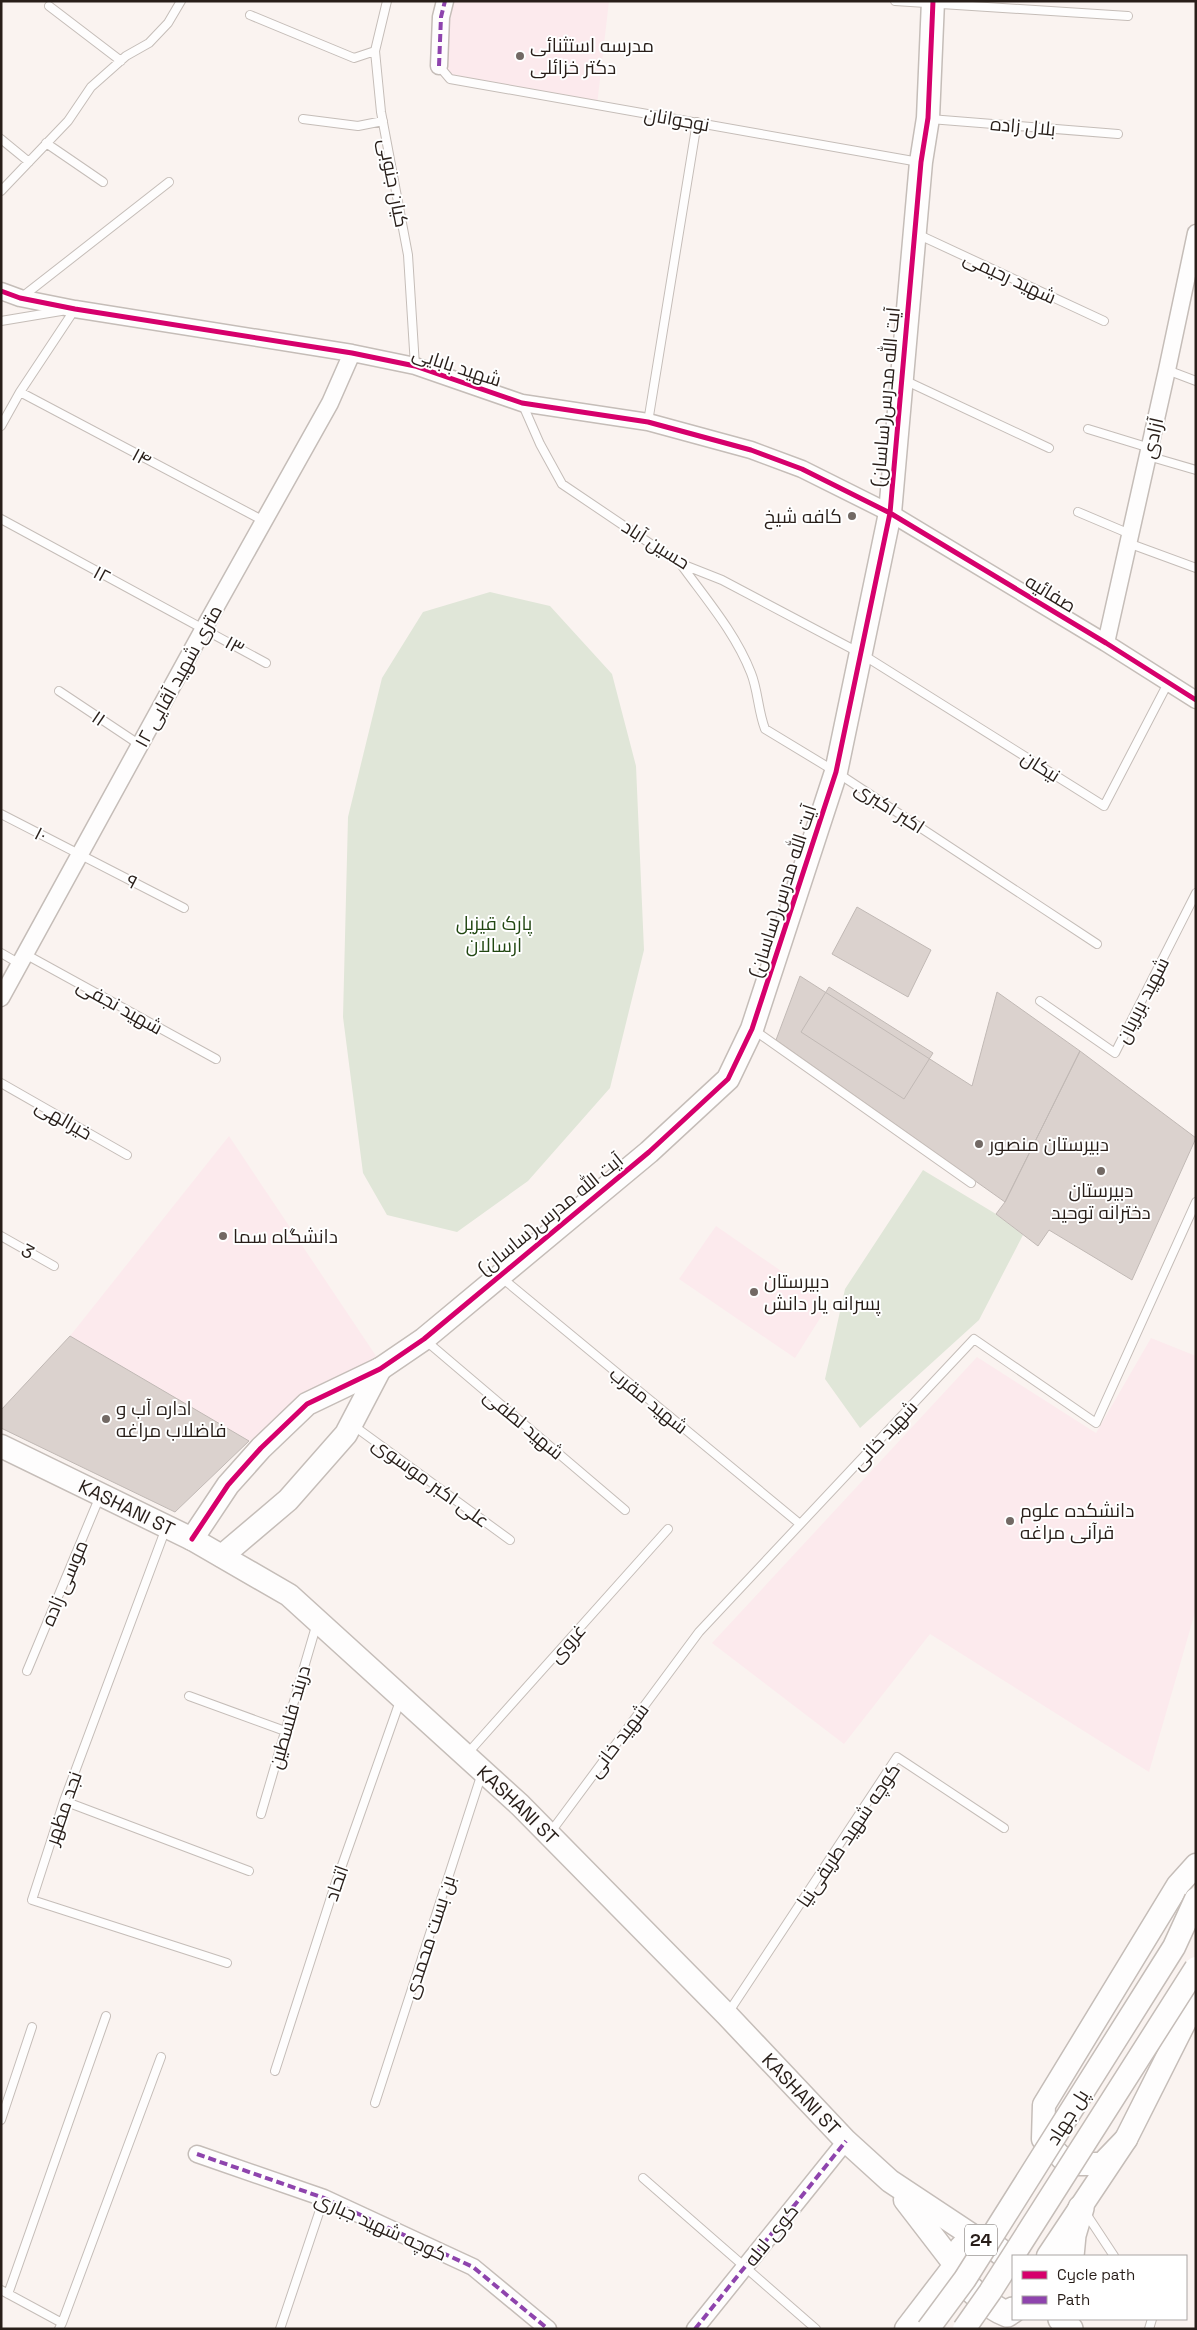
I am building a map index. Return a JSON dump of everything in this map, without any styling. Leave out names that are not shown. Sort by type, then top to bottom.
[{"type":"main road","points":[[1071,2255],[1073,2235],[1081,2208]]},
{"type":"main road","name":"24","points":[[1009,2320],[961,2279],[955,2265],[958,2254],[964,2246],[973,2240],[985,2241],[1012,2262]]},
{"type":"street","points":[[439,66],[441,17],[446,1]]},
{"type":"street","name":"آیت الله مدرس(ساسان)","points":[[192,1539],[228,1485],[261,1448],[307,1404],[380,1369],[424,1339],[649,1152],[728,1079],[752,1029],[836,772],[890,513],[921,162],[928,118],[933,2]]},
{"type":"street","name":"آزادی","points":[[1106,643],[1196,233]]},
{"type":"street","name":"شهید بابایی","points":[[1,291],[20,298],[76,309],[352,353],[415,366],[522,403],[648,422],[751,450],[802,469],[890,513]]},
{"type":"street","name":"۱۲ متری شهید آقایی","points":[[1,998],[330,403],[352,353]]},
{"type":"street","name":"صفائیه","points":[[890,513],[1106,643],[1196,700]]},
{"type":"street","name":"آیت الله مدرس(ساسان)","points":[[222,1556],[288,1500],[352,1424],[380,1369]]},
{"type":"street","name":"KASHANI ST","points":[[1,1446],[167,1526],[289,1595],[402,1696],[548,1834],[727,2015],[846,2141],[890,2181],[955,2265]]},
{"type":"street","points":[[1126,2139],[1102,2164],[1068,2164],[1043,2139],[1044,2105],[1178,1885],[1196,1865]]},
{"type":"street","name":"پل جهاد","points":[[928,2329],[964,2279],[1174,1947],[1196,1899]]},
{"type":"street","name":"پل جهاد","points":[[1013,2255],[1196,1968]]},
{"type":"street","points":[[1049,2255],[1126,2139],[1196,2000]]},
{"type":"street","name":"کوی لاله","points":[[695,2329],[846,2141]]},
{"type":"street","name":"کوچه شهید جباری","points":[[197,2154],[324,2198],[473,2267],[548,2329]]},
{"type":"street","points":[[890,2181],[979,2240]]},
{"type":"street","name":"پل جهاد","points":[[964,2329],[1012,2257]]},
{"type":"street","name":"24","points":[[906,2329],[955,2265]]},
{"type":"lane","points":[[1,192],[68,121],[91,87],[120,61],[149,43],[168,23],[181,1]]},
{"type":"lane","name":"کیان جنوبی","points":[[387,1],[375,51],[383,121],[408,255],[415,366]]},
{"type":"lane","points":[[896,1],[1128,16]]},
{"type":"lane","points":[[49,6],[120,61]]},
{"type":"lane","points":[[250,15],[354,58],[375,51]]},
{"type":"lane","name":"نوجوانان","points":[[439,66],[450,79],[921,162]]},
{"type":"lane","name":"بلال زاده","points":[[928,118],[1118,134]]},
{"type":"lane","points":[[303,119],[358,126],[383,121]]},
{"type":"lane","points":[[648,422],[697,122]]},
{"type":"lane","points":[[1,140],[29,162]]},
{"type":"lane","points":[[46,143],[103,182]]},
{"type":"lane","points":[[20,298],[169,182]]},
{"type":"lane","name":"شهید رحیمی","points":[[915,233],[1104,321]]},
{"type":"lane","points":[[1,321],[76,309]]},
{"type":"lane","points":[[1,426],[20,392],[76,309]]},
{"type":"lane","points":[[1167,370],[1196,381]]},
{"type":"lane","points":[[902,379],[1049,448]]},
{"type":"lane","name":"۱۴","points":[[20,392],[264,521]]},
{"type":"lane","name":"حسین آباد","points":[[522,403],[540,444],[562,484],[680,563],[722,580],[860,652]]},
{"type":"lane","points":[[1088,429],[1196,470]]},
{"type":"lane","points":[[1078,512],[1129,538],[1196,568]]},
{"type":"lane","name":"۱۲","points":[[1,519],[204,628]]},
{"type":"lane","name":"اکبر اکبری","points":[[680,563],[737,641],[752,674],[760,718],[764,729],[836,772],[1097,944]]},
{"type":"lane","name":"۱۳","points":[[204,628],[266,663]]},
{"type":"lane","name":"نیکان","points":[[860,652],[1104,806],[1168,683]]},
{"type":"lane","name":"۱۱","points":[[59,691],[140,745]]},
{"type":"lane","name":"۱۰","points":[[1,814],[80,855]]},
{"type":"lane","name":"۹","points":[[80,855],[184,908]]},
{"type":"lane","name":"شهید بربریان","points":[[1040,1001],[1115,1053],[1196,892]]},
{"type":"lane","name":"شهید نجفی","points":[[1,953],[23,959],[216,1059]]},
{"type":"lane","points":[[752,1029],[970,1183]]},
{"type":"lane","name":"خیرالهی","points":[[1,1082],[127,1155]]},
{"type":"lane","name":"شهید خانی","points":[[548,1834],[698,1632],[974,1340],[1096,1423],[1196,1202]]},
{"type":"lane","name":"3","points":[[1,1236],[54,1266]]},
{"type":"lane","name":"شهید مقرب","points":[[498,1276],[800,1524]]},
{"type":"lane","name":"شهید لطفی","points":[[424,1339],[625,1510]]},
{"type":"lane","name":"علی اکبر موسوی","points":[[352,1424],[510,1540]]},
{"type":"lane","name":"موسی زاده","points":[[27,1671],[101,1494]]},
{"type":"lane","name":"نجد مظهر","points":[[167,1526],[64,1801],[32,1900],[227,1963]]},
{"type":"lane","name":"غروی","points":[[466,1756],[668,1529]]},
{"type":"lane","name":"دربند فلسطین","points":[[261,1814],[317,1621]]},
{"type":"lane","points":[[189,1696],[285,1731]]},
{"type":"lane","name":"اتحاد","points":[[275,2071],[334,1888],[402,1696]]},
{"type":"lane","name":"کوچه شهید طریقی‌نیا","points":[[727,2015],[897,1757],[1004,1828]]},
{"type":"lane","name":"بن بست محمدی","points":[[375,2103],[483,1772]]},
{"type":"lane","points":[[64,1801],[248,1871]]},
{"type":"lane","points":[[106,2016],[5,2292],[61,2326],[161,2057]]},
{"type":"lane","points":[[1,2120],[32,2027]]},
{"type":"lane","points":[[643,2178],[816,2329]]},
{"type":"lane","points":[[280,2329],[324,2198]]},
{"type":"lane","points":[[1081,2208],[1113,2255]]},
{"type":"shaded area","name":"مدرسه استثنائی دکتر خزائلی","points":[[445,1],[609,1],[597,105],[450,79],[439,46]]},
{"type":"shaded area","name":"دانشگاه سما","points":[[229,1136],[376,1356],[249,1441],[70,1336]]},
{"type":"shaded area","name":"دبیرستان پسرانه یار دانش","points":[[716,1226],[829,1304],[795,1358],[679,1279]]},
{"type":"shaded area","name":"دانشکده علوم قرآنی مراغه","points":[[1151,1338],[1196,1356],[1196,1609],[1149,1772],[930,1634],[844,1744],[712,1643],[977,1357],[1096,1433]]},
{"type":"green space","name":"پارک قیزیل ارسالان","points":[[490,592],[550,606],[612,674],[636,766],[644,950],[610,1088],[528,1181],[457,1232],[387,1215],[363,1173],[343,1017],[348,817],[382,678],[423,612]]},
{"type":"green space","points":[[923,1170],[996,1214],[1023,1235],[979,1320],[860,1428],[825,1379],[845,1289]]},
{"type":"building","points":[[857,907],[931,950],[908,997],[832,954]]},
{"type":"building","name":"دبیرستان منصور","points":[[800,976],[972,1086],[997,992],[1080,1051],[1005,1202],[776,1040]]},
{"type":"building","points":[[829,987],[933,1053],[904,1099],[801,1032]]},
{"type":"building","name":"دبیرستان دخترانه توحید","points":[[1080,1051],[1196,1138],[1132,1280],[1049,1230],[1038,1246],[996,1214],[1005,1202]]},
{"type":"building","name":"اداره آب و فاضلاب مراغه","points":[[70,1336],[249,1441],[175,1512],[1,1428],[1,1410]]},
{"type":"marked path","points":[[439,66],[441,17],[445,1]]},
{"type":"marked path","points":[[695,2329],[846,2141]]},
{"type":"marked path","points":[[197,2154],[324,2198],[473,2267],[548,2329]]},
{"type":"cycle path","points":[[192,1539],[228,1485],[261,1448],[307,1404],[380,1369],[424,1339],[649,1152],[728,1079],[752,1029],[836,772],[890,513],[921,162],[928,118],[933,1]]},
{"type":"cycle path","points":[[1,291],[20,298],[75,309],[352,353],[415,366],[522,403],[648,422],[751,450],[802,469],[890,513],[1106,643],[1196,700]]},
{"type":"place","name":"مدرسه استثنائی دکتر خزائلی","points":[[520,56]]},
{"type":"place","name":"کافه شیخ","points":[[852,516]]},
{"type":"place","name":"دبیرستان منصور","points":[[979,1144]]},
{"type":"place","name":"دبیرستان دخترانه توحید","points":[[1101,1171]]},
{"type":"place","name":"دانشگاه سما","points":[[223,1236]]},
{"type":"place","name":"دبیرستان پسرانه یار دانش","points":[[754,1292]]},
{"type":"place","name":"اداره آب و فاضلاب مراغه","points":[[106,1419]]},
{"type":"place","name":"دانشکده علوم قرآنی مراغه","points":[[1010,1521]]}]
